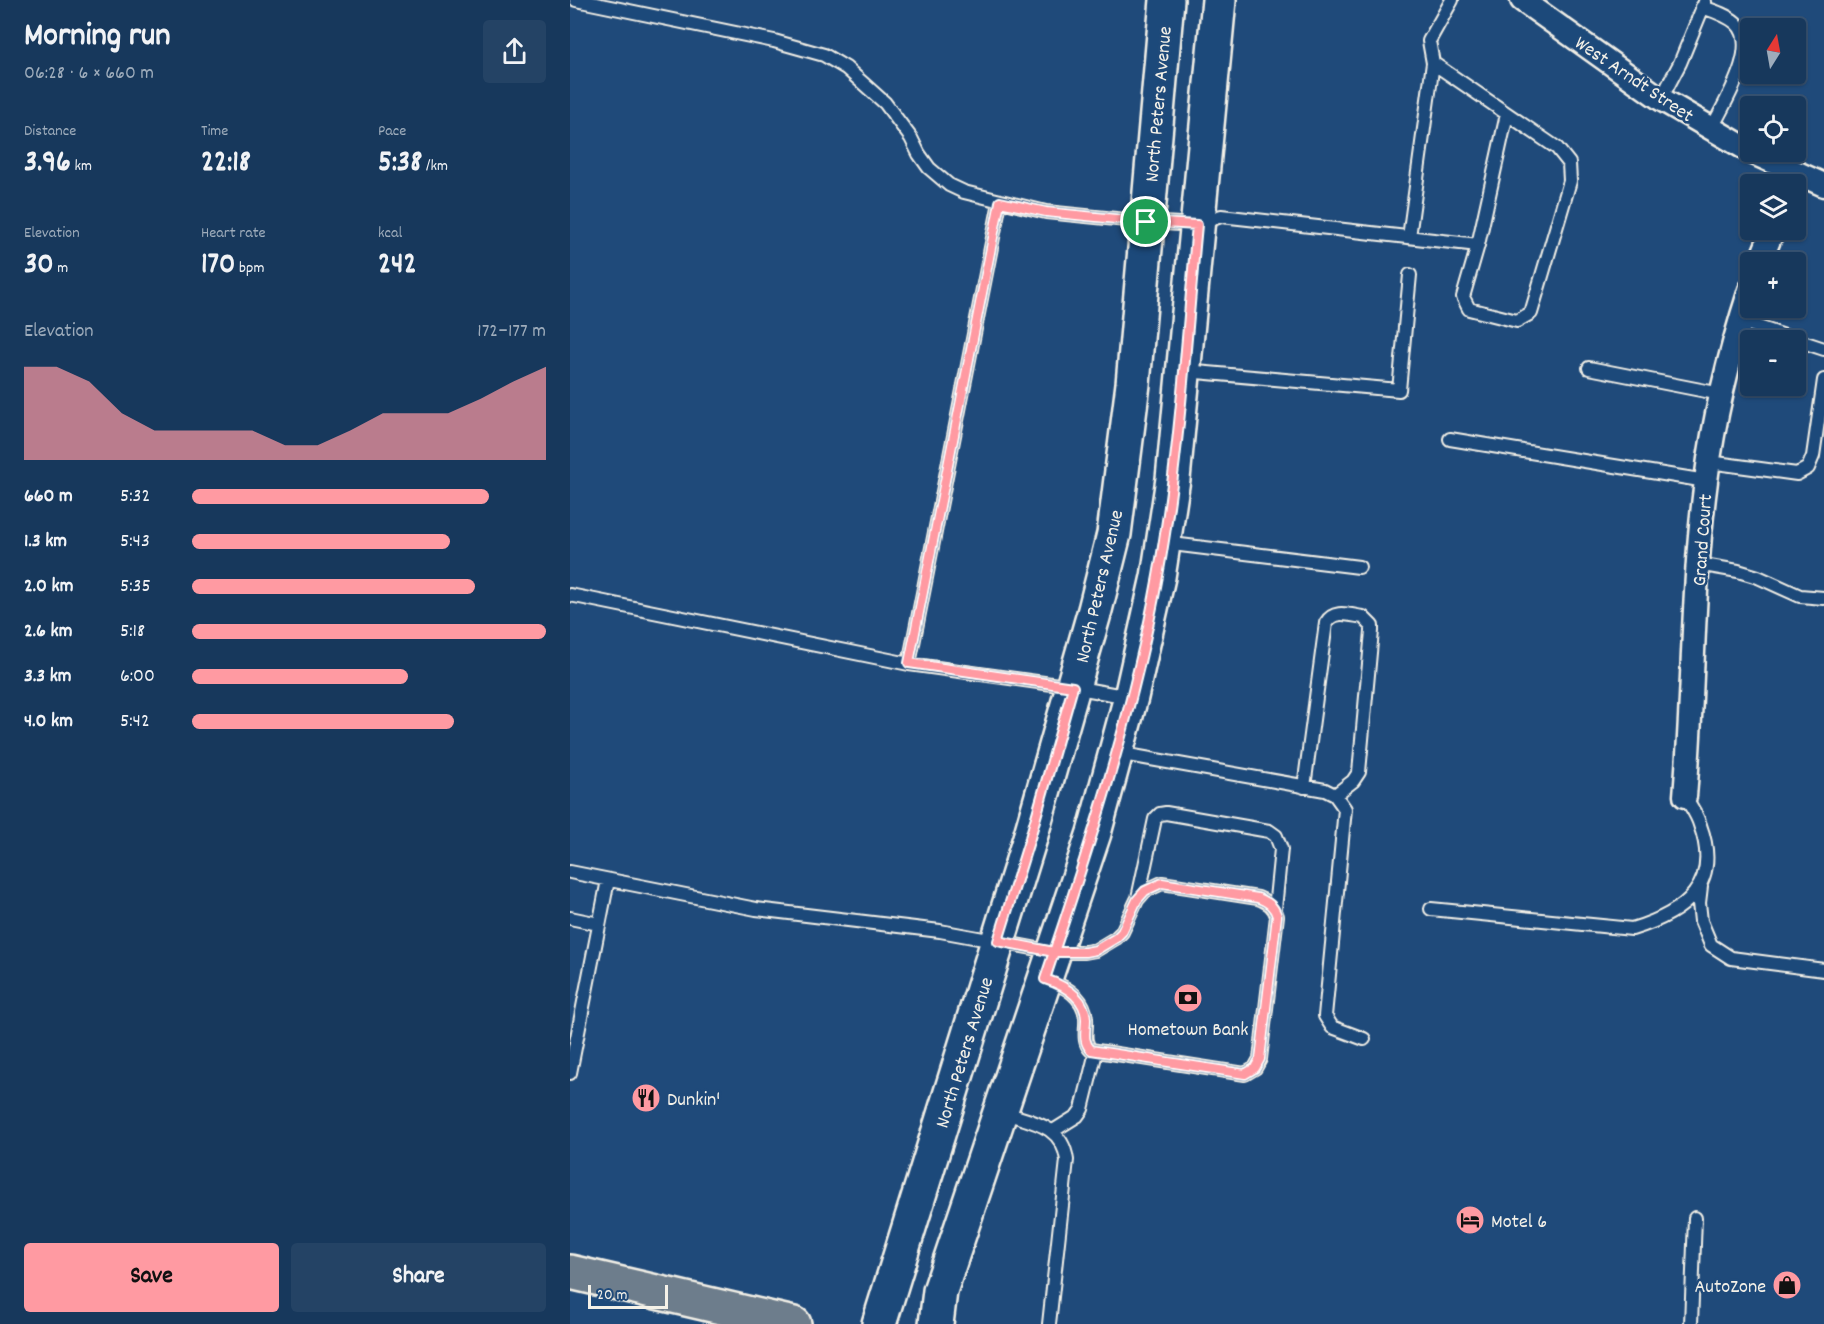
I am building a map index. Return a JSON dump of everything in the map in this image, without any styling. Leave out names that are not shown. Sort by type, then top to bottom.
[{"type":"main road","name":"North Peters Avenue","points":[[879,1324],[1030,838],[1095,610],[1114,534],[1132,384],[1167,0]]},
{"type":"main road","points":[[936,1324],[940,1291],[1094,833],[1131,697],[1158,577],[1173,479],[1219,0]]},
{"type":"main road","points":[[574,1268],[794,1324]]},
{"type":"street","name":"West Arndt Street","points":[[1522,0],[1661,99],[1740,145]]},
{"type":"street","name":"West Arndt Street","points":[[1769,162],[1788,174]]},
{"type":"street","name":"West Arndt Street","points":[[1806,181],[1824,185]]},
{"type":"street","name":"Grand Court","points":[[1685,796],[1698,564],[1707,471],[1721,394],[1741,318]]},
{"type":"lane","points":[[576,0],[774,41],[824,55],[846,68],[885,103],[911,138],[924,161],[941,180],[964,192],[1000,202],[1046,212],[1146,222],[1197,225],[1221,216],[1478,245]]},
{"type":"lane","points":[[1409,237],[1433,63],[1429,41],[1452,0]]},
{"type":"lane","points":[[1661,99],[1680,63],[1704,3],[1738,24],[1745,35],[1746,49],[1741,67],[1711,130]]},
{"type":"lane","points":[[1433,63],[1557,148],[1569,163],[1570,181],[1531,313],[1517,321],[1469,309],[1463,297],[1478,245],[1507,114]]},
{"type":"lane","points":[[909,663],[1000,202]]},
{"type":"lane","points":[[1184,371],[1399,390],[1410,275]]},
{"type":"lane","points":[[1740,321],[1824,349]]},
{"type":"lane","points":[[1588,368],[1721,394]]},
{"type":"lane","points":[[1450,439],[1707,471],[1797,474],[1808,468],[1813,456],[1824,380]]},
{"type":"lane","points":[[1163,543],[1359,567]]},
{"type":"lane","points":[[1698,564],[1758,577],[1800,596],[1824,598]]},
{"type":"lane","points":[[570,595],[909,663],[1131,697]]},
{"type":"lane","points":[[1304,787],[1326,623],[1329,618],[1337,614],[1363,616],[1372,626],[1372,632],[1359,772],[1353,781],[1335,795]]},
{"type":"lane","points":[[1116,753],[1325,790],[1335,795],[1345,809],[1325,1016],[1332,1027],[1364,1039]]},
{"type":"lane","points":[[1685,796],[1698,818],[1705,843],[1705,869],[1700,903],[1701,921],[1711,945],[1731,958],[1824,970]]},
{"type":"lane","points":[[570,872],[756,909],[940,931],[998,941],[1049,965],[1075,995],[1086,1016],[1087,1046],[1096,1052],[1245,1074],[1250,1072],[1260,1059],[1277,916],[1275,909],[1281,849],[1276,836],[1269,831],[1166,813],[1160,814],[1155,819],[1137,900],[1122,932],[1096,950],[1049,965]]},
{"type":"lane","points":[[570,1073],[608,880]]},
{"type":"lane","points":[[1137,900],[1145,891],[1162,883],[1258,898],[1267,901],[1275,909]]},
{"type":"lane","points":[[1431,909],[1632,929],[1658,921],[1687,901],[1701,886]]},
{"type":"lane","points":[[570,918],[599,924]]},
{"type":"lane","points":[[1053,1131],[1077,1116],[1082,1109],[1096,1052]]},
{"type":"lane","points":[[1002,1112],[1047,1127],[1062,1140],[1066,1149],[1068,1160],[1049,1324]]},
{"type":"lane","points":[[1691,1324],[1695,1218]]},
{"type":"place","name":"Hometown Bank","points":[[1188,998]]},
{"type":"place","name":"Dunkin'","points":[[646,1098]]},
{"type":"place","name":"Motel 6","points":[[1470,1220]]},
{"type":"place","name":"AutoZone","points":[[1787,1285]]},
{"type":"route","points":[[1146,222],[1046,212],[1000,202],[909,663],[1073,687],[998,941],[1054,952],[1045,979],[1068,988],[1075,995],[1086,1016],[1085,1039],[1091,1050],[1245,1074],[1255,1068],[1260,1059],[1277,916],[1275,909],[1267,901],[1162,883],[1145,891],[1137,900],[1130,912],[1127,924],[1116,938],[1096,950],[1054,952],[1094,833],[1131,697],[1158,577],[1173,479],[1197,225],[1146,222]]}]
